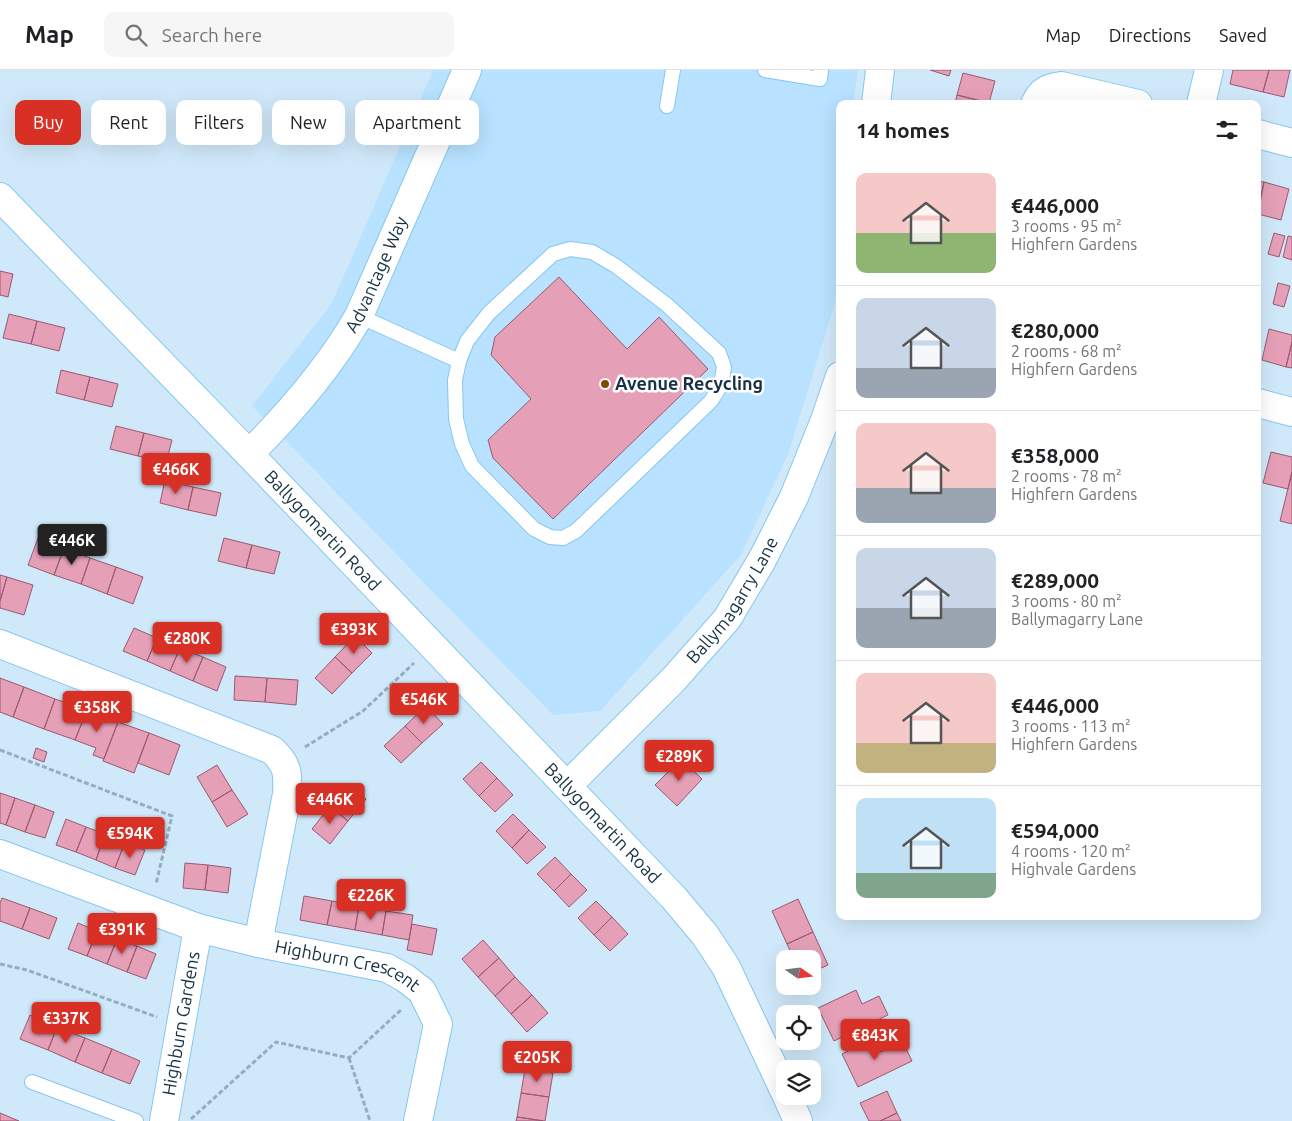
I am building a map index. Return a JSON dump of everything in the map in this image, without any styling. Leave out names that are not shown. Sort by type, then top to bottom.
[{"type":"street","name":"Advantage Way","points":[[250,454],[317,378],[346,339],[359,316],[467,70]]},
{"type":"street","points":[[876,100],[880,70]]},
{"type":"street","points":[[1202,100],[1209,70]]},
{"type":"street","points":[[1037,100],[1040,94],[1049,88],[1061,86],[1121,100]]},
{"type":"street","points":[[1261,135],[1292,143]]},
{"type":"street","name":"Ballygomartin Road","points":[[0,197],[250,454],[345,556],[674,898],[705,935],[733,980],[776,1073]]},
{"type":"street","name":"Ballymagarry Lane","points":[[567,786],[674,679],[727,619],[762,560],[794,497],[836,388]]},
{"type":"street","points":[[1261,404],[1292,412]]},
{"type":"street","points":[[0,644],[272,750],[283,761],[288,776],[286,794],[258,943]]},
{"type":"street","name":"Highburn Crescent","points":[[0,854],[198,928],[258,943],[387,968],[405,978],[422,992],[438,1024],[418,1121]]},
{"type":"street","name":"Highburn Gardens","points":[[164,1121],[198,928]]},
{"type":"street","points":[[791,1105],[798,1121]]},
{"type":"lane","points":[[666,106],[673,70]]},
{"type":"lane","points":[[765,70],[820,79],[821,70]]},
{"type":"lane","points":[[570,249],[592,252],[623,271],[667,305],[719,352],[724,367],[722,385],[711,401],[576,531],[563,538],[550,537],[534,528],[472,466],[462,444],[456,419],[455,380],[458,360],[467,341],[489,313],[553,254],[570,249]]},
{"type":"lane","points":[[359,316],[458,360]]},
{"type":"lane","points":[[32,1082],[136,1121]]},
{"type":"path","points":[[306,746],[363,711],[411,666]]},
{"type":"path","points":[[0,750],[172,816],[154,890]]},
{"type":"path","points":[[0,964],[27,970],[153,1016],[182,1024]]},
{"type":"path","points":[[349,1058],[422,992]]},
{"type":"path","points":[[189,1121],[276,1042],[349,1058]]},
{"type":"path","points":[[349,1058],[370,1121]]},
{"type":"shaded area","points":[[433,70],[858,70],[854,100],[836,100],[835,303],[788,454],[741,555],[600,711],[553,715],[252,406],[332,303],[400,145],[479,145],[479,100],[420,100]]},
{"type":"building","points":[[930,70],[951,70],[949,76]]},
{"type":"building","points":[[1233,70],[1269,70],[1263,92],[1230,84]]},
{"type":"building","points":[[1269,70],[1290,70],[1284,97],[1263,92]]},
{"type":"building","points":[[963,73],[995,81],[990,100],[977,100],[957,95]]},
{"type":"building","points":[[957,95],[977,100],[956,100]]},
{"type":"building","points":[[1261,182],[1264,182],[1261,196]]},
{"type":"building","points":[[1264,182],[1289,189],[1281,220],[1261,215],[1261,198]]},
{"type":"building","points":[[1274,233],[1285,236],[1279,257],[1268,254]]},
{"type":"building","points":[[1288,236],[1292,237],[1292,260],[1283,257]]},
{"type":"building","points":[[0,271],[13,274],[8,297],[0,295]]},
{"type":"building","name":"Avenue Recycling","points":[[559,277],[627,349],[659,317],[708,369],[553,519],[493,458],[488,440],[531,399],[491,355],[495,337]]},
{"type":"building","points":[[1278,283],[1290,286],[1284,307],[1273,304]]},
{"type":"building","points":[[9,314],[37,321],[31,344],[3,338]]},
{"type":"building","points":[[37,321],[65,328],[59,351],[31,344]]},
{"type":"building","points":[[1269,329],[1292,335],[1286,367],[1262,360]]},
{"type":"building","points":[[1292,342],[1292,368],[1286,367]]},
{"type":"building","points":[[61,370],[90,377],[84,400],[56,393]]},
{"type":"building","points":[[90,377],[118,384],[112,407],[84,400]]},
{"type":"building","points":[[116,426],[144,433],[138,456],[110,449]]},
{"type":"building","points":[[144,433],[172,440],[166,463],[138,456]]},
{"type":"building","points":[[1271,452],[1292,457],[1292,472],[1288,489],[1263,483]]},
{"type":"building","points":[[1292,472],[1292,524],[1280,521]]},
{"type":"building","points":[[165,480],[193,487],[188,510],[160,503]]},
{"type":"building","points":[[193,487],[221,493],[216,516],[188,510]]},
{"type":"building","points":[[38,538],[64,548],[54,575],[28,565]]},
{"type":"building","points":[[224,538],[252,545],[246,568],[218,561]]},
{"type":"building","points":[[252,545],[280,552],[274,574],[246,568]]},
{"type":"building","points":[[64,548],[90,558],[81,584],[54,575]]},
{"type":"building","points":[[90,558],[116,567],[107,594],[81,584]]},
{"type":"building","points":[[116,567],[143,577],[133,604],[107,594]]},
{"type":"building","points":[[0,575],[7,577],[0,601]]},
{"type":"building","points":[[7,577],[33,585],[24,615],[0,608],[0,601]]},
{"type":"building","points":[[134,628],[157,638],[147,661],[123,651]]},
{"type":"building","points":[[355,636],[372,653],[352,673],[335,657]]},
{"type":"building","points":[[157,638],[180,648],[170,671],[147,661]]},
{"type":"building","points":[[180,648],[203,657],[193,681],[170,671]]},
{"type":"building","points":[[203,657],[226,667],[217,691],[193,681]]},
{"type":"building","points":[[335,657],[352,673],[332,694],[315,678]]},
{"type":"building","points":[[235,676],[267,678],[265,702],[234,700]]},
{"type":"building","points":[[0,678],[24,687],[13,717],[0,712]]},
{"type":"building","points":[[267,678],[298,680],[296,705],[265,702]]},
{"type":"building","points":[[24,687],[55,699],[44,729],[13,717]]},
{"type":"building","points":[[55,699],[87,710],[75,740],[44,729]]},
{"type":"building","points":[[426,706],[443,724],[422,743],[405,726]]},
{"type":"building","points":[[87,710],[118,722],[104,759],[93,755],[96,748],[75,740]]},
{"type":"building","points":[[118,722],[149,733],[134,773],[103,761]]},
{"type":"building","points":[[405,726],[422,743],[401,763],[384,746]]},
{"type":"building","points":[[149,733],[180,745],[169,775],[138,763]]},
{"type":"building","points":[[36,748],[47,752],[44,762],[33,758]]},
{"type":"building","points":[[681,759],[702,779],[677,806],[655,785]]},
{"type":"building","points":[[481,762],[497,778],[479,796],[463,779]]},
{"type":"building","points":[[217,765],[232,790],[212,802],[197,777]]},
{"type":"building","points":[[497,778],[513,795],[495,812],[479,796]]},
{"type":"building","points":[[348,784],[366,799],[348,821],[330,806]]},
{"type":"building","points":[[232,790],[248,814],[227,827],[212,802]]},
{"type":"building","points":[[0,793],[15,798],[6,825],[0,823]]},
{"type":"building","points":[[15,798],[35,805],[25,832],[6,825]]},
{"type":"building","points":[[35,805],[54,812],[45,838],[25,832]]},
{"type":"building","points":[[330,806],[348,821],[330,844],[312,829]]},
{"type":"building","points":[[513,814],[529,830],[512,848],[496,831]]},
{"type":"building","points":[[66,819],[86,827],[76,852],[56,845]]},
{"type":"building","points":[[86,827],[105,834],[96,860],[76,852]]},
{"type":"building","points":[[529,830],[546,847],[527,864],[512,848]]},
{"type":"building","points":[[105,834],[125,842],[115,868],[96,860]]},
{"type":"building","points":[[125,842],[145,850],[135,875],[115,868]]},
{"type":"building","points":[[555,857],[571,874],[554,891],[537,874]]},
{"type":"building","points":[[185,863],[208,865],[205,890],[183,888]]},
{"type":"building","points":[[208,865],[231,868],[228,893],[205,890]]},
{"type":"building","points":[[571,874],[587,890],[569,907],[554,891]]},
{"type":"building","points":[[304,896],[332,901],[327,925],[300,920]]},
{"type":"building","points":[[2,898],[30,908],[22,929],[0,921],[0,903]]},
{"type":"building","points":[[798,899],[813,932],[787,944],[772,911]]},
{"type":"building","points":[[332,901],[359,906],[355,930],[327,925]]},
{"type":"building","points":[[596,901],[612,917],[594,935],[578,918]]},
{"type":"building","points":[[359,906],[386,911],[382,935],[355,930]]},
{"type":"building","points":[[30,908],[57,918],[49,939],[22,929]]},
{"type":"building","points":[[386,911],[413,915],[409,940],[382,935]]},
{"type":"building","points":[[612,917],[628,934],[610,951],[594,935]]},
{"type":"building","points":[[78,923],[97,931],[87,956],[68,949]]},
{"type":"building","points":[[412,924],[437,929],[432,955],[407,950]]},
{"type":"building","points":[[97,931],[117,939],[107,964],[87,956]]},
{"type":"building","points":[[813,932],[828,965],[821,968],[821,950],[790,950],[787,944]]},
{"type":"building","points":[[117,939],[137,946],[127,972],[107,964]]},
{"type":"building","points":[[483,940],[499,958],[478,977],[462,959]]},
{"type":"building","points":[[137,946],[156,954],[146,979],[127,972]]},
{"type":"building","points":[[499,958],[515,977],[495,996],[478,977]]},
{"type":"building","points":[[515,977],[532,995],[511,1014],[495,996]]},
{"type":"building","points":[[856,990],[862,1004],[879,996],[888,1015],[834,1041],[821,1014],[821,1007]]},
{"type":"building","points":[[532,995],[548,1013],[527,1032],[511,1014]]},
{"type":"building","points":[[30,1015],[57,1027],[48,1050],[20,1039]]},
{"type":"building","points":[[57,1027],[85,1038],[75,1062],[48,1050]]},
{"type":"building","points":[[85,1038],[112,1049],[102,1073],[75,1062]]},
{"type":"building","points":[[875,1038],[881,1052],[903,1042],[912,1061],[858,1087],[842,1054]]},
{"type":"building","points":[[529,1044],[556,1049],[553,1073],[525,1069]]},
{"type":"building","points":[[112,1049],[140,1061],[130,1084],[102,1073]]},
{"type":"building","points":[[525,1069],[553,1073],[549,1097],[521,1093]]},
{"type":"building","points":[[887,1091],[897,1113],[880,1121],[869,1121],[860,1103]]},
{"type":"building","points":[[521,1093],[549,1097],[545,1121],[517,1117]]},
{"type":"building","points":[[0,1113],[19,1121],[0,1121]]},
{"type":"building","points":[[897,1113],[901,1121],[880,1121]]},
{"type":"building","points":[[517,1117],[543,1121],[516,1121]]},
{"type":"place","name":"Avenue Recycling","points":[[605,384]]}]
